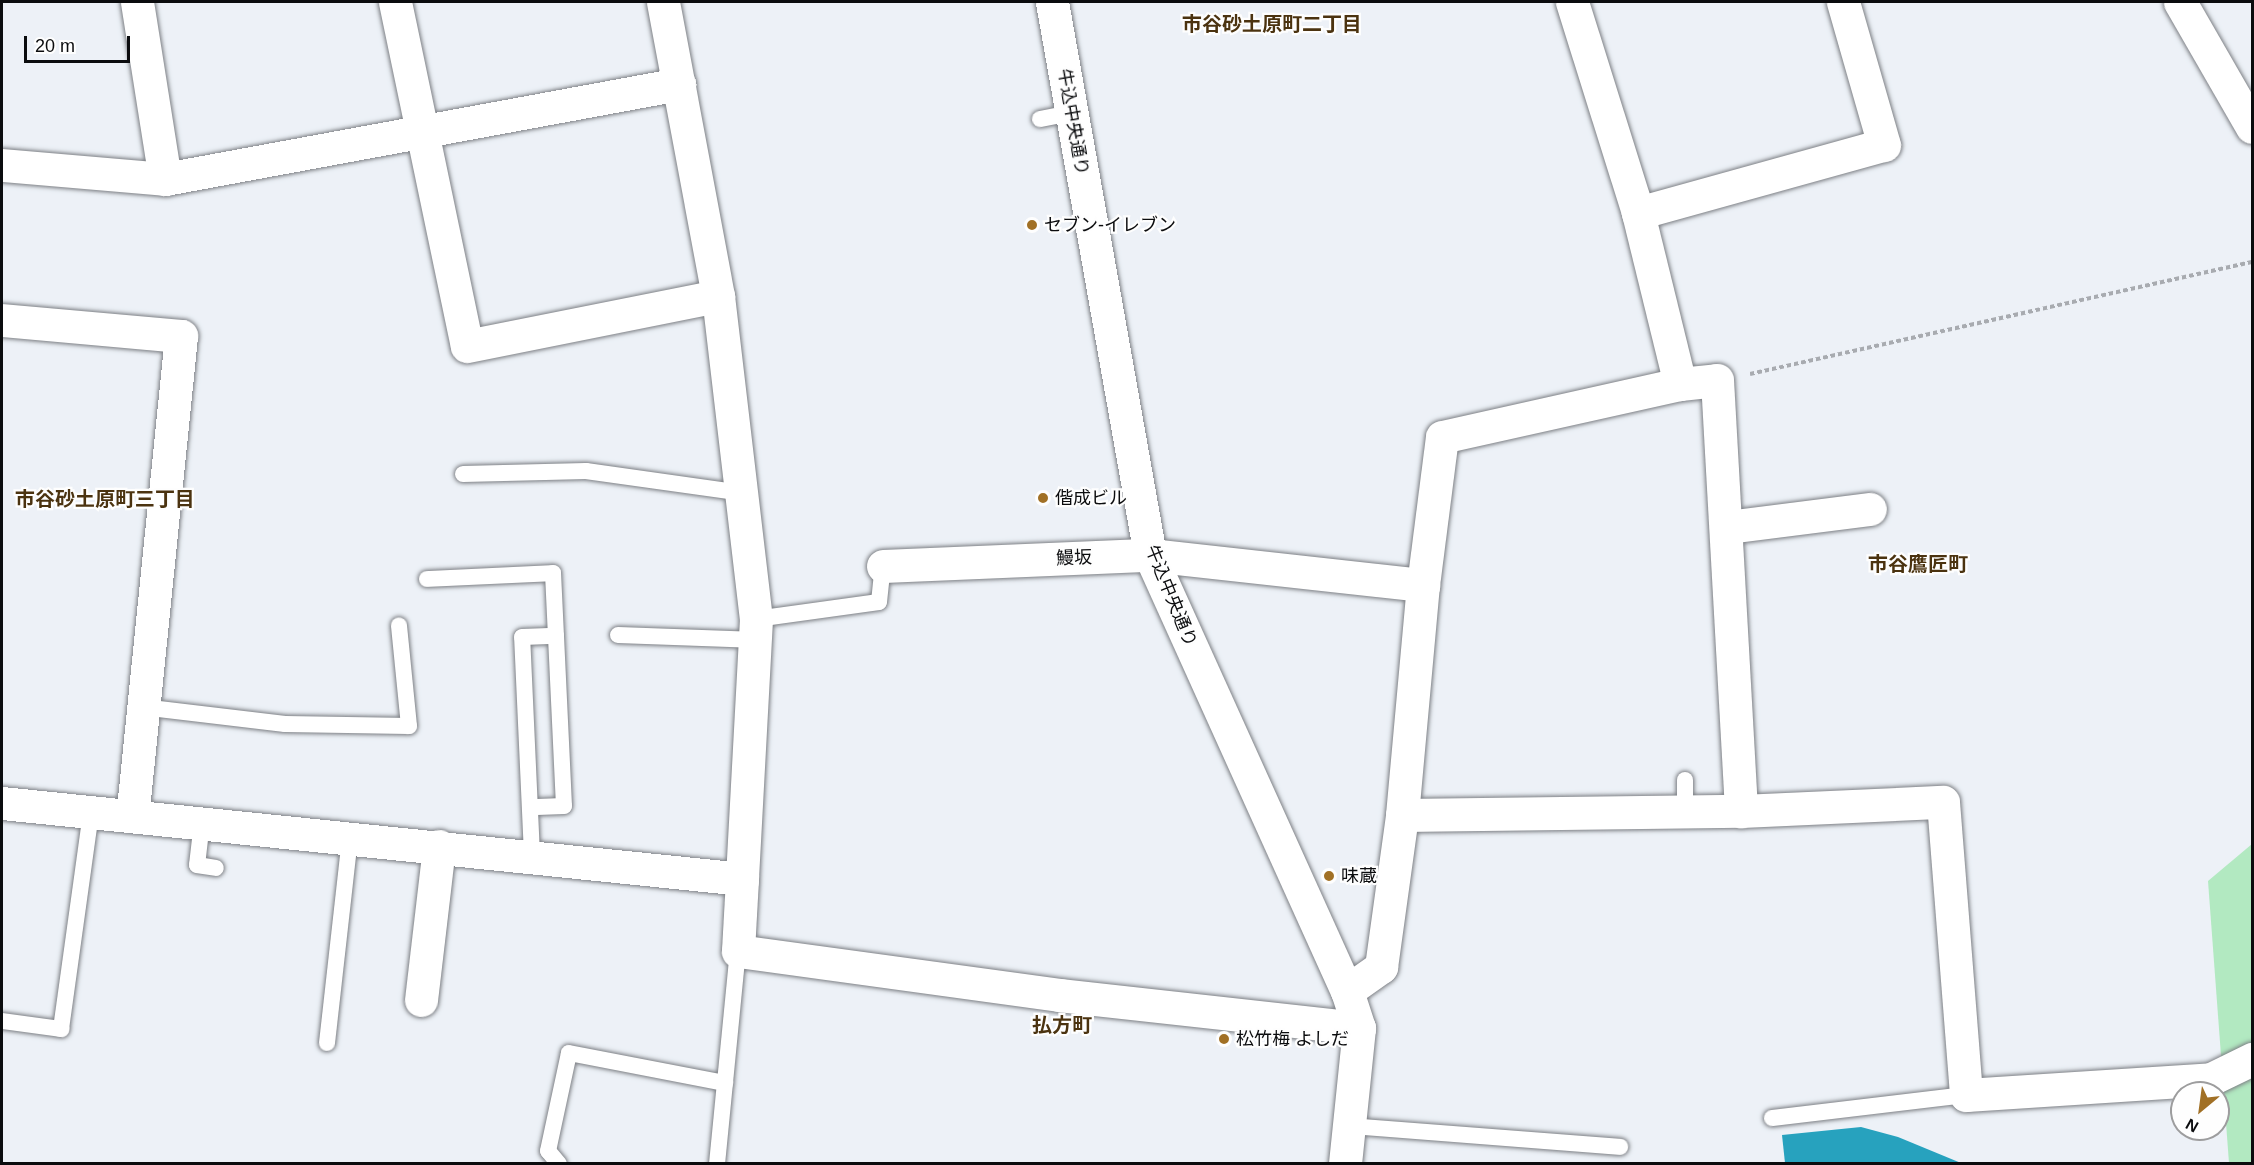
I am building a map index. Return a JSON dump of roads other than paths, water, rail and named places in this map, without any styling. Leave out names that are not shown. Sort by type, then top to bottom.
[{"type":"street","points":[[137,2],[165,179]]},
{"type":"street","points":[[395,2],[467,346],[718,296]]},
{"type":"street","points":[[663,2],[718,296],[743,493],[757,629],[738,951],[1059,995],[1359,1028]]},
{"type":"street","name":"牛込中央通り","points":[[1052,2],[1150,555],[1347,991],[1359,1028],[1345,1164]]},
{"type":"street","points":[[1572,2],[1638,213],[1680,384]]},
{"type":"street","points":[[1638,213],[1884,145],[1843,2]]},
{"type":"street","points":[[2180,2],[2253,127]]},
{"type":"street","points":[[2,165],[165,179],[679,84]]},
{"type":"street","points":[[2,320],[181,336],[132,815]]},
{"type":"street","points":[[1347,991],[1381,967],[1402,815],[1423,585],[1442,437],[1680,384],[1718,381],[1728,527],[1741,811]]},
{"type":"street","points":[[1728,527],[1870,509]]},
{"type":"street","name":"鰻坂","points":[[884,566],[1150,555],[1423,585]]},
{"type":"street","points":[[1402,815],[1685,796],[1741,811],[1943,802],[1966,1095],[2211,1079],[2253,1059]]},
{"type":"street","points":[[2,803],[532,855],[742,879]]},
{"type":"street","points":[[421,1000],[439,846]]},
{"type":"lane","points":[[1040,119],[1072,113]]},
{"type":"lane","points":[[463,474],[586,471],[743,493]]},
{"type":"lane","name":"鰻坂","points":[[757,629],[879,602],[884,566]]},
{"type":"lane","points":[[427,579],[554,573],[564,806],[530,807]]},
{"type":"lane","points":[[142,707],[285,724],[409,726],[399,625]]},
{"type":"lane","points":[[618,635],[757,629]]},
{"type":"lane","points":[[532,855],[522,637],[556,636]]},
{"type":"lane","points":[[2,1021],[61,1029],[91,813]]},
{"type":"lane","points":[[202,822],[198,865],[216,867]]},
{"type":"lane","points":[[327,1043],[350,837]]},
{"type":"lane","points":[[717,1164],[738,951]]},
{"type":"lane","points":[[559,1164],[548,1151],[569,1053],[725,1083]]},
{"type":"lane","points":[[1772,1118],[1966,1095]]},
{"type":"lane","points":[[1350,1126],[1620,1147]]},
{"type":"water","points":[[1861,1127],[1898,1137],[1961,1163],[1785,1163],[1782,1135]]},
{"type":"place","name":"セブン-イレブン","points":[[1032,225]]},
{"type":"place","name":"偕成ビル","points":[[1043,498]]},
{"type":"place","name":"味蔵","points":[[1329,876]]},
{"type":"place","name":"松竹梅 よしだ","points":[[1224,1039]]},
{"type":"district","name":"市谷砂土原町二丁目","points":[[1272,24]]},
{"type":"district","name":"市谷砂土原町三丁目","points":[[105,499]]},
{"type":"district","name":"市谷鷹匠町","points":[[1918,564]]},
{"type":"district","name":"払方町","points":[[1062,1025]]}]
